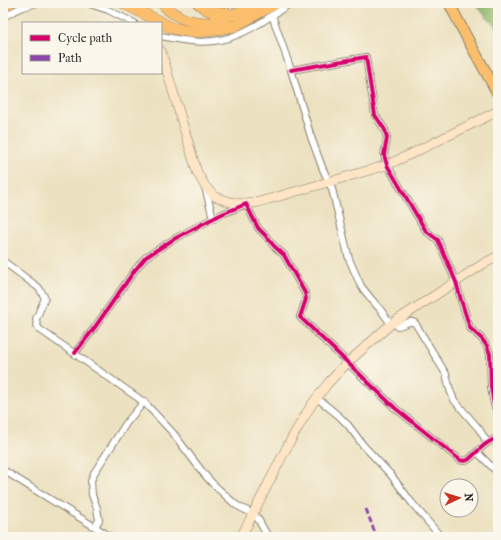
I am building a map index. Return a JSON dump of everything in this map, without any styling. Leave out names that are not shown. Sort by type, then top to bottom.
[{"type":"highway","points":[[3,6],[10,3]]},
{"type":"highway","points":[[123,3],[160,22]]},
{"type":"highway","points":[[162,3],[165,7],[178,16],[192,21],[208,23],[228,22],[268,3]]},
{"type":"highway","points":[[171,3],[180,10],[192,16],[212,19],[227,18],[247,10],[258,3]]},
{"type":"highway","points":[[198,3],[204,9],[216,13],[226,13],[241,8],[249,3]]},
{"type":"highway","points":[[162,23],[172,28],[191,32],[208,31],[234,26],[276,3]]},
{"type":"main road","points":[[449,3],[498,94]]},
{"type":"street","points":[[3,17],[20,8],[37,3]]},
{"type":"street","points":[[87,3],[108,10],[132,22]]},
{"type":"street","points":[[162,36],[178,40],[201,42],[232,37],[246,31],[291,3]]},
{"type":"street","points":[[272,15],[291,70],[311,137],[332,189],[349,259],[356,276],[372,300],[393,323],[397,326],[410,321],[415,323],[446,374],[454,400],[479,429],[487,442]]},
{"type":"street","points":[[162,54],[197,172],[205,186],[214,196],[230,202],[246,204]]},
{"type":"street","points":[[291,70],[366,57],[375,115],[387,138],[384,156],[387,164],[426,231],[438,240],[456,282],[460,300],[470,328],[487,346],[490,354],[491,387],[494,405],[498,414]]},
{"type":"street","points":[[75,353],[146,257],[174,239],[213,218],[246,204],[259,202],[387,164],[411,154],[498,111]]},
{"type":"street","points":[[205,186],[213,218]]},
{"type":"street","points":[[246,204],[258,228],[284,255],[305,293],[306,299],[300,317],[395,408],[460,460],[468,460],[487,442],[498,438]]},
{"type":"street","points":[[241,537],[288,445],[300,424],[329,382],[347,363],[393,323],[483,264],[498,256]]},
{"type":"street","points":[[3,261],[39,288],[42,292],[45,298],[36,319],[39,329],[144,402],[173,433],[213,484],[236,505],[253,514],[258,519],[268,537]]},
{"type":"street","points":[[317,398],[348,424],[363,445],[391,475],[412,503],[441,537]]},
{"type":"street","points":[[95,526],[99,520],[97,508],[92,495],[91,480],[127,422],[144,402]]},
{"type":"street","points":[[477,452],[498,473]]},
{"type":"street","points":[[3,470],[111,537]]},
{"type":"street","points":[[97,537],[102,531]]},
{"type":"green space","points":[[475,3],[498,3],[498,29],[490,21]]},
{"type":"marked path","points":[[366,509],[375,533],[374,537]]},
{"type":"cycle path","points":[[291,70],[366,57],[375,115],[385,130],[387,138],[384,155],[387,165],[426,231],[438,240],[456,282],[470,328],[487,346],[490,354],[491,387],[494,405],[498,414]]},
{"type":"cycle path","points":[[75,353],[146,257],[174,239],[222,214],[246,204],[258,228],[284,255],[305,293],[306,299],[300,317],[395,408],[460,460],[468,460],[485,444],[498,438]]}]
